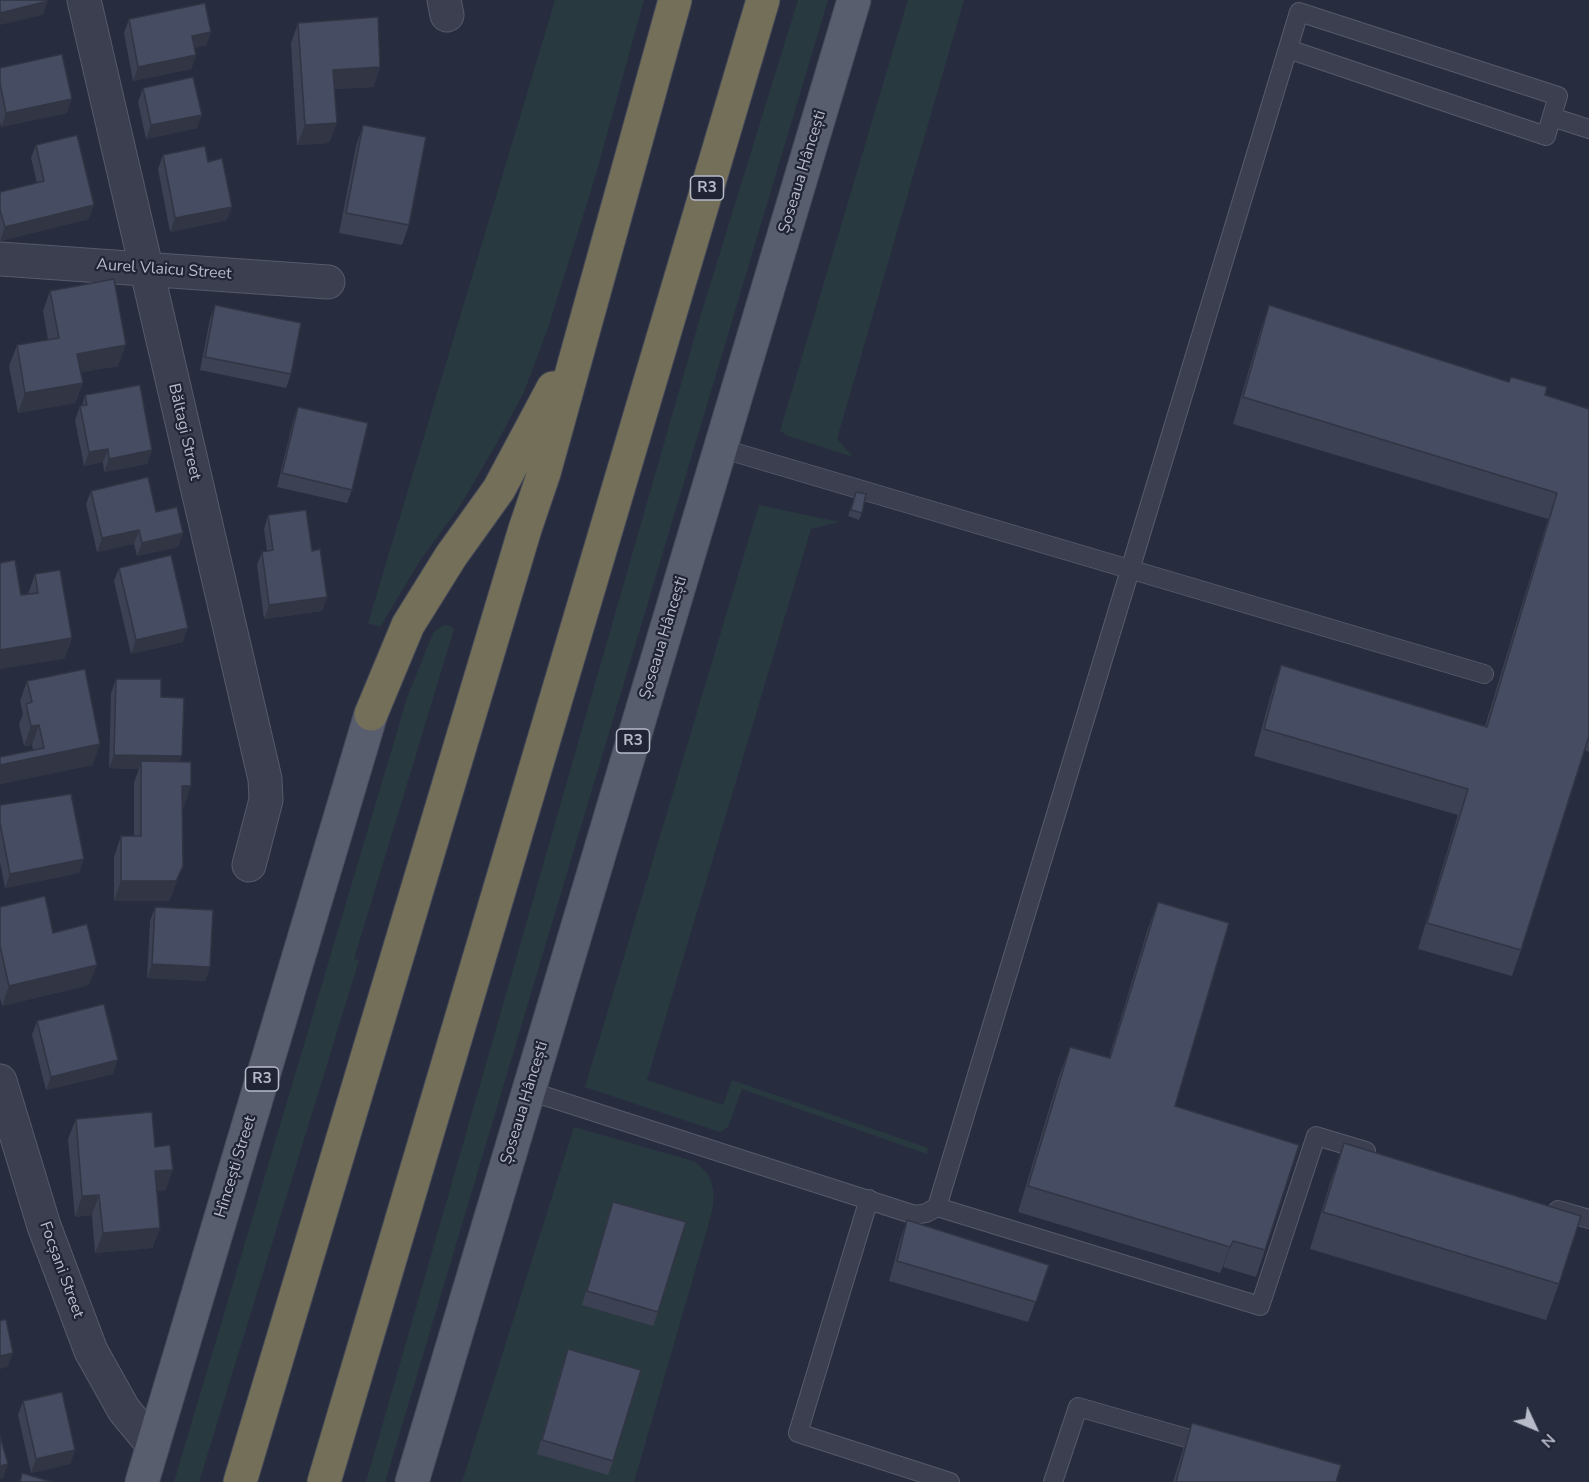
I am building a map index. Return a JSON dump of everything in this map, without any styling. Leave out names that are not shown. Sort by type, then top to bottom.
[{"type":"highway","name":"R3","points":[[240,1482],[521,541],[544,473],[675,0]]},
{"type":"highway","name":"R3","points":[[324,1482],[763,0]]},
{"type":"highway","name":"R3","points":[[371,714],[408,625],[451,556],[499,489],[546,403],[594,290]]},
{"type":"main road","name":"Șoseaua Hâncești","points":[[412,1482],[854,0]]},
{"type":"main road","name":"Hîncești Street","points":[[142,1482],[371,714]]},
{"type":"street","name":"Băltagi Street","points":[[84,0],[265,779],[266,800],[249,865]]},
{"type":"street","name":"Aurel Vlaicu Street","points":[[0,260],[328,282]]},
{"type":"street","name":"Focșani Street","points":[[0,1081],[44,1226],[92,1351],[124,1410],[153,1445]]},
{"type":"lane","points":[[529,1091],[915,1215],[926,1213],[937,1207],[1299,12],[1558,96],[1546,136],[1288,49]]},
{"type":"lane","points":[[1552,117],[1589,129]]},
{"type":"lane","points":[[720,448],[1484,674]]},
{"type":"lane","points":[[937,1207],[1260,1306],[1316,1136],[1384,1157]]},
{"type":"lane","points":[[869,1199],[798,1433],[950,1482]]},
{"type":"lane","points":[[1544,1205],[1589,1219]]},
{"type":"lane","points":[[1053,1482],[1077,1407],[1227,1449]]},
{"type":"shaded area","points":[[555,0],[644,0],[596,174],[549,325],[524,392],[460,506],[421,559],[380,627],[368,623]]},
{"type":"shaded area","points":[[798,0],[828,0],[385,1482],[366,1482],[702,311]]},
{"type":"shaded area","points":[[908,0],[964,0],[837,439],[853,457],[788,436],[780,431]]},
{"type":"shaded area","points":[[759,505],[839,522],[811,529],[647,1080],[723,1105],[732,1080],[928,1148],[927,1154],[742,1089],[728,1127],[720,1132],[585,1087]]},
{"type":"shaded area","points":[[444,625],[454,629],[354,959],[359,960],[199,1482],[174,1482],[407,698],[434,632]]},
{"type":"shaded area","points":[[574,1127],[693,1161],[703,1169],[713,1187],[714,1197],[710,1218],[634,1482],[462,1482]]},
{"type":"building","points":[[0,0],[48,0],[48,1],[0,13]]},
{"type":"building","points":[[205,3],[211,32],[192,36],[196,55],[138,67],[129,19]]},
{"type":"building","points":[[378,17],[380,67],[333,70],[337,123],[305,125],[298,23]]},
{"type":"building","points":[[62,54],[72,99],[6,113],[0,83],[0,68]]},
{"type":"building","points":[[193,77],[202,115],[151,125],[143,88]]},
{"type":"building","points":[[363,125],[426,137],[409,225],[346,213]]},
{"type":"building","points":[[77,135],[94,205],[5,227],[0,210],[0,192],[44,181],[36,145]]},
{"type":"building","points":[[205,146],[208,162],[222,158],[232,207],[175,218],[163,155]]},
{"type":"building","points":[[114,279],[126,345],[77,354],[83,383],[25,393],[17,345],[59,338],[50,291]]},
{"type":"building","points":[[215,305],[301,323],[291,374],[205,357]]},
{"type":"building","points":[[1269,305],[1509,382],[1511,377],[1547,387],[1545,395],[1589,409],[1589,736],[1521,950],[1427,923],[1468,789],[1264,729],[1281,665],[1487,727],[1557,493],[1243,397]]},
{"type":"building","points":[[140,385],[152,450],[109,459],[108,449],[89,452],[80,406],[87,405],[85,395]]},
{"type":"building","points":[[298,407],[368,423],[352,490],[282,473]]},
{"type":"building","points":[[148,477],[156,512],[177,507],[183,533],[142,543],[139,530],[102,538],[91,491]]},
{"type":"building","points":[[856,492],[866,494],[862,513],[851,510]]},
{"type":"building","points":[[306,510],[312,551],[320,549],[327,597],[269,605],[262,552],[273,550],[268,515]]},
{"type":"building","points":[[171,555],[188,628],[136,640],[119,568]]},
{"type":"building","points":[[15,560],[21,595],[38,593],[35,574],[60,570],[72,638],[0,650],[0,563]]},
{"type":"building","points":[[85,669],[100,744],[0,765],[0,757],[44,748],[39,725],[31,726],[26,704],[32,702],[27,681]]},
{"type":"building","points":[[116,679],[161,679],[161,697],[184,698],[182,756],[114,755]]},
{"type":"building","points":[[141,761],[191,762],[191,786],[182,786],[183,866],[176,881],[121,881],[121,836],[141,836]]},
{"type":"building","points":[[71,794],[84,859],[10,874],[0,823],[0,805]]},
{"type":"building","points":[[45,896],[53,933],[87,924],[97,965],[9,986],[0,946],[0,907]]},
{"type":"building","points":[[1158,902],[1229,923],[1175,1106],[1299,1145],[1265,1250],[1233,1241],[1230,1247],[1028,1186],[1070,1047],[1110,1058]]},
{"type":"building","points":[[155,907],[213,910],[210,967],[152,964]]},
{"type":"building","points":[[104,1004],[118,1060],[51,1077],[37,1021]]},
{"type":"building","points":[[152,1112],[155,1147],[170,1145],[173,1170],[155,1171],[160,1228],[103,1233],[99,1195],[82,1196],[76,1119]]},
{"type":"building","points":[[1344,1143],[1581,1216],[1559,1284],[1323,1212]]},
{"type":"building","points":[[613,1202],[686,1222],[658,1312],[587,1291]]},
{"type":"building","points":[[907,1220],[1049,1265],[1036,1302],[897,1261]]},
{"type":"building","points":[[6,1319],[13,1353],[0,1356],[0,1321]]},
{"type":"building","points":[[568,1349],[641,1370],[613,1461],[542,1440]]},
{"type":"building","points":[[62,1392],[75,1450],[36,1459],[23,1401]]},
{"type":"building","points":[[1192,1423],[1341,1465],[1336,1482],[1176,1482]]},
{"type":"building","points":[[0,1436],[8,1464],[0,1466]]},
{"type":"building","points":[[22,1473],[52,1482],[20,1482]]}]
